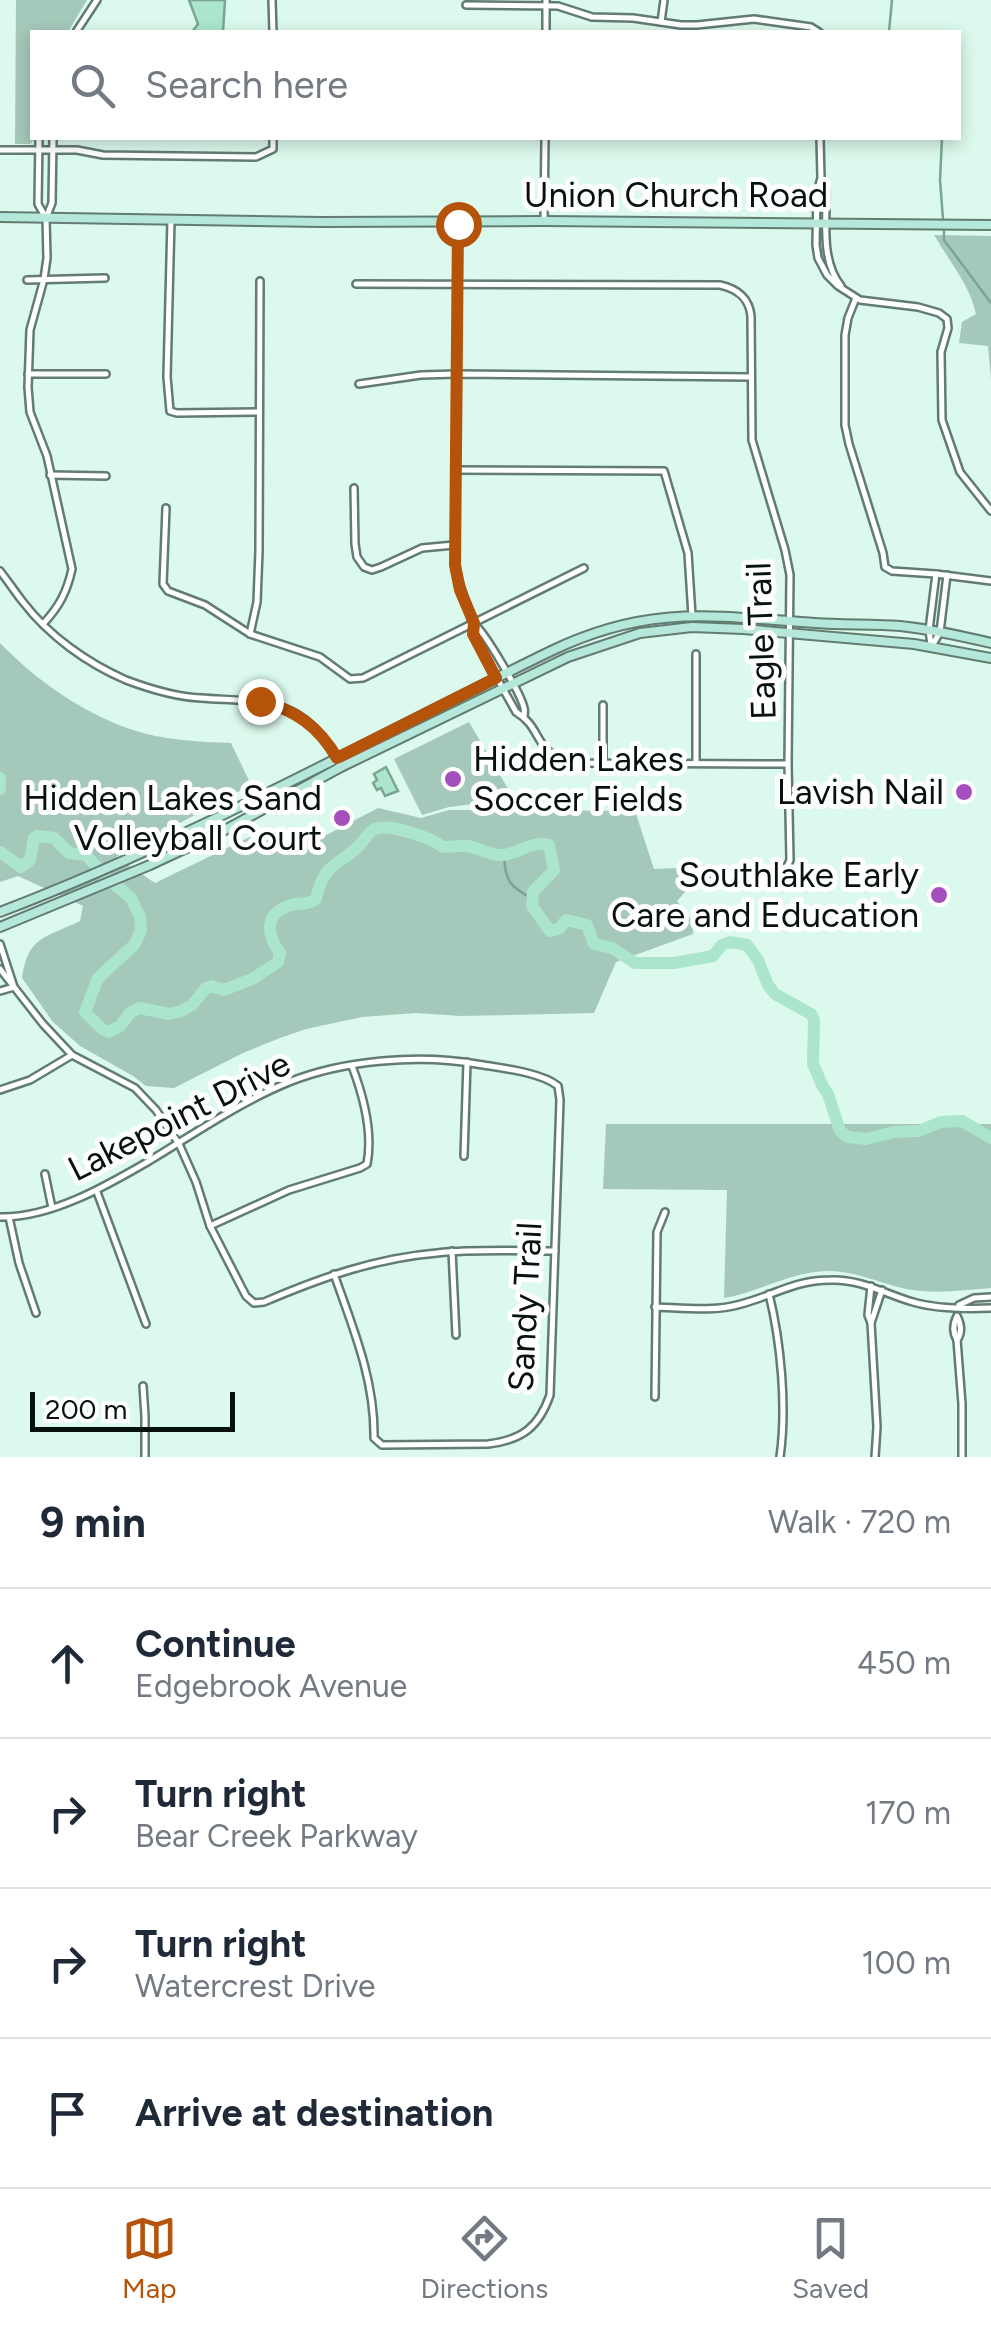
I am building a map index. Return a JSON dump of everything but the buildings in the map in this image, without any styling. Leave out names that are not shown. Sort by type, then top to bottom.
[{"type":"main road","name":"Union Church Road","points":[[0,217],[991,225]]},
{"type":"main road","points":[[0,927],[150,866],[226,830],[496,678],[606,628],[692,615],[897,626],[991,643]]},
{"type":"main road","points":[[0,912],[133,858],[577,652],[643,632],[692,627],[790,634],[932,646],[991,658]]},
{"type":"street","points":[[77,30],[97,0]]},
{"type":"street","points":[[272,0],[272,30]]},
{"type":"street","points":[[661,23],[664,0]]},
{"type":"street","points":[[546,2],[546,30]]},
{"type":"street","points":[[466,4],[546,2],[592,17],[697,25],[754,19],[816,30]]},
{"type":"street","points":[[39,140],[38,204],[46,218]]},
{"type":"street","points":[[42,624],[60,607],[72,569],[42,440],[30,412],[28,374],[30,330],[44,279],[46,218],[52,203],[52,140]]},
{"type":"street","points":[[0,150],[256,157],[272,150],[272,140]]},
{"type":"street","points":[[544,140],[544,221]]},
{"type":"street","points":[[820,140],[821,178],[816,192],[818,258],[831,280],[856,298],[918,307],[947,319],[942,352],[942,420],[960,472],[991,512]]},
{"type":"street","points":[[821,178],[826,188],[830,267],[848,294]]},
{"type":"street","points":[[171,220],[170,411],[259,412]]},
{"type":"street","points":[[458,222],[454,545],[458,583],[474,623],[473,634],[516,712],[524,717],[546,751],[561,760],[603,764],[788,764]]},
{"type":"street","points":[[27,280],[106,278]]},
{"type":"street","points":[[250,634],[257,602],[260,282]]},
{"type":"street","points":[[356,284],[457,284]]},
{"type":"street","name":"Eagle Trail","points":[[457,284],[720,286],[740,294],[748,304],[752,440],[788,563],[790,860],[784,874],[708,872],[692,866]]},
{"type":"street","points":[[856,298],[845,335],[844,416],[886,568],[892,572],[991,581]]},
{"type":"street","points":[[28,374],[106,374]]},
{"type":"street","points":[[359,384],[457,374],[750,377]]},
{"type":"street","points":[[455,470],[664,471],[688,553],[692,627]]},
{"type":"street","points":[[50,475],[106,476]]},
{"type":"street","points":[[354,488],[355,544],[357,558],[364,568],[372,570],[422,548],[454,545]]},
{"type":"street","points":[[166,508],[164,588],[205,606],[250,634],[320,657],[350,679],[357,680],[584,568]]},
{"type":"street","points":[[0,571],[42,624],[86,658],[143,686],[194,698],[260,701],[292,712],[315,727],[339,763]]},
{"type":"street","points":[[932,646],[929,630],[936,574]]},
{"type":"street","points":[[932,646],[940,632],[947,575]]},
{"type":"street","points":[[474,623],[483,629],[524,708],[524,717]]},
{"type":"street","points":[[696,654],[696,763]]},
{"type":"street","points":[[603,764],[604,704]]},
{"type":"street","points":[[0,944],[14,987]]},
{"type":"street","points":[[0,968],[72,1054],[146,1098],[178,1144],[210,1226],[246,1296],[254,1303],[334,1274],[395,1258],[452,1252],[555,1252]]},
{"type":"street","points":[[0,991],[14,987]]},
{"type":"street","points":[[0,1090],[30,1080],[72,1054]]},
{"type":"street","name":"Lakepoint Drive","points":[[0,1217],[52,1208],[97,1192],[288,1082],[352,1066],[389,1060],[467,1062],[547,1079],[558,1086]]},
{"type":"street","points":[[464,1156],[467,1062]]},
{"type":"street","points":[[210,1226],[288,1190],[367,1164],[366,1122],[352,1066]]},
{"type":"street","name":"Sandy Trail","points":[[334,1274],[368,1376],[377,1442],[488,1444],[505,1442],[530,1430],[550,1394],[558,1086]]},
{"type":"street","points":[[45,1174],[52,1208]]},
{"type":"street","points":[[97,1192],[146,1324]]},
{"type":"street","points":[[655,1397],[657,1232],[664,1212]]},
{"type":"street","points":[[9,1217],[36,1313]]},
{"type":"street","points":[[452,1252],[456,1335]]},
{"type":"street","points":[[656,1307],[737,1306],[796,1283],[844,1280],[920,1304],[991,1308]]},
{"type":"street","points":[[870,1286],[868,1315],[878,1427],[875,1457]]},
{"type":"street","points":[[871,1324],[882,1290]]},
{"type":"street","points":[[769,1294],[783,1412],[780,1457]]},
{"type":"street","points":[[956,1306],[991,1296]]},
{"type":"street","points":[[956,1306],[960,1326],[962,1457]]},
{"type":"street","points":[[142,1386],[146,1416],[144,1457]]},
{"type":"shaded area","points":[[16,0],[87,0],[69,30],[30,30],[30,140],[34,140],[30,144],[15,144]]},
{"type":"shaded area","points":[[189,0],[225,0],[223,30],[194,30],[198,24]]},
{"type":"shaded area","points":[[934,235],[991,236],[991,379],[988,346],[959,343],[962,322],[976,314],[964,283]]},
{"type":"shaded area","points":[[0,643],[60,694],[112,722],[167,738],[231,743],[251,785],[116,857],[155,883],[264,830],[315,841],[378,808],[421,818],[449,810],[635,811],[654,869],[677,868],[686,880],[685,892],[677,901],[693,922],[693,934],[616,962],[594,1013],[416,1013],[362,1017],[280,1038],[174,1088],[146,1086],[80,1046],[53,1022],[22,978],[34,946],[80,921],[83,906],[18,876],[0,882]]},
{"type":"shaded area","name":"Hidden Lakes Soccer Fields","points":[[469,722],[514,799],[449,807],[422,815],[394,759]]},
{"type":"shaded area","points":[[386,767],[398,791],[385,796],[373,783],[377,780],[374,774]]},
{"type":"shaded area","points":[[606,1124],[991,1124],[991,1288],[923,1291],[829,1271],[802,1274],[724,1298],[727,1190],[603,1189]]},
{"type":"waterway","points":[[889,30],[892,0]]},
{"type":"waterway","points":[[942,140],[943,219]]},
{"type":"waterway","points":[[944,231],[944,240],[991,303]]},
{"type":"waterway","points":[[0,778],[0,789]]},
{"type":"waterway","points":[[0,852],[21,867],[30,860],[34,838],[54,838],[69,853],[86,855],[131,898],[140,917],[141,931],[134,945],[98,978],[85,1012],[109,1032],[139,1008],[169,1014],[181,1011],[192,1005],[206,988],[224,990],[254,978],[278,962],[280,953],[270,931],[272,918],[283,908],[316,899],[327,872],[375,829],[400,830],[443,847],[468,846],[497,855],[536,844],[549,845],[554,870],[533,892],[532,906],[550,931],[559,929],[566,920],[587,925],[594,944],[612,948],[635,963],[674,963],[713,956],[730,942],[747,945],[775,994],[811,1014],[813,1064],[840,1131],[848,1137],[866,1139],[962,1121],[991,1138]]},
{"type":"waterway","points":[[504,855],[510,882],[533,899]]},
{"type":"place","name":"Hidden Lakes Soccer Fields","points":[[453,779]]},
{"type":"place","name":"Lavish Nail","points":[[964,792]]},
{"type":"place","name":"Hidden Lakes Sand Volleyball Court","points":[[342,818]]},
{"type":"place","name":"Southlake Early Care and Education","points":[[939,895]]},
{"type":"route","points":[[260,701],[304,718],[337,758],[496,678],[473,634],[474,623],[460,590],[455,565],[458,224]]}]
